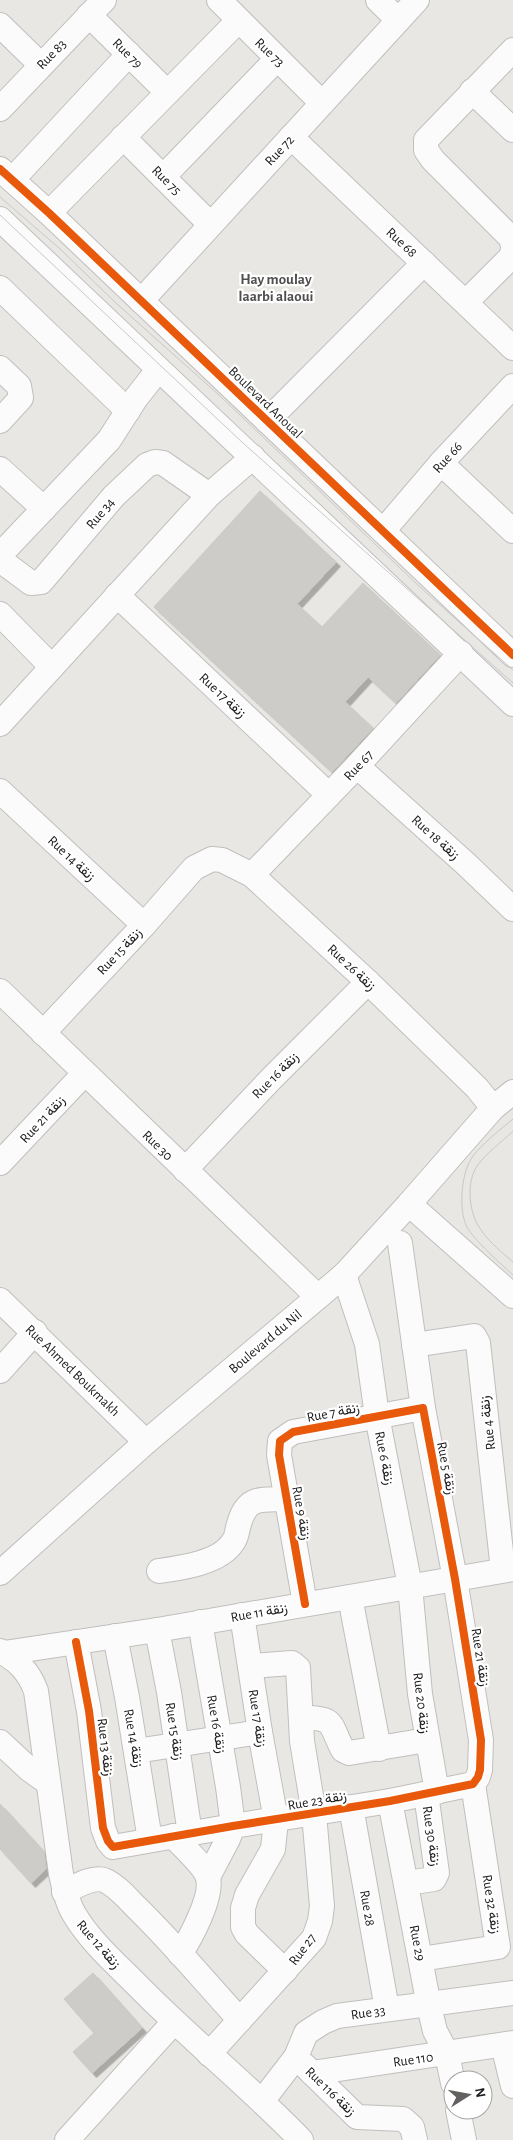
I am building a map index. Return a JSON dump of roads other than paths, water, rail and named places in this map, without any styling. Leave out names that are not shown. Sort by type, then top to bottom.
[{"type":"street","name":"Rue 73","points":[[218,0],[322,103]]},
{"type":"street","points":[[378,0],[398,20]]},
{"type":"street","name":"Rue 72","points":[[141,300],[417,0]]},
{"type":"street","name":"Rue 79","points":[[96,7],[128,54],[167,92]]},
{"type":"street","name":"Rue 83","points":[[1,106],[96,7]]},
{"type":"street","points":[[49,213],[238,21]]},
{"type":"street","points":[[0,25],[41,65]]},
{"type":"street","points":[[466,302],[511,256],[513,248],[512,238],[433,160],[426,150],[426,140],[513,50]]},
{"type":"street","points":[[6,175],[128,54]]},
{"type":"street","points":[[163,177],[277,59]]},
{"type":"street","points":[[472,91],[513,130]]},
{"type":"street","name":"Rue 75","points":[[123,137],[210,224]]},
{"type":"street","name":"Rue 68","points":[[291,137],[513,348]]},
{"type":"street","name":"Boulevard Anoual","points":[[6,175],[141,300],[513,655]]},
{"type":"street","points":[[1,221],[513,704]]},
{"type":"street","points":[[267,421],[424,262]]},
{"type":"street","points":[[0,288],[128,411]]},
{"type":"street","points":[[0,368],[19,386],[20,398],[0,421]]},
{"type":"street","points":[[0,555],[109,440],[158,370]]},
{"type":"street","name":"Rue 66","points":[[383,531],[441,463],[508,400]]},
{"type":"street","points":[[0,724],[209,495],[253,457]]},
{"type":"street","name":"Rue 34","points":[[0,560],[31,583],[42,582],[114,496],[147,465],[155,462],[163,463],[209,495]]},
{"type":"street","points":[[441,463],[513,530]]},
{"type":"street","points":[[0,469],[44,509]]},
{"type":"street","name":"Rue 17 زنقة","points":[[117,595],[329,795]]},
{"type":"street","points":[[0,614],[52,667]]},
{"type":"street","name":"Rue 67","points":[[252,875],[357,766],[461,653]]},
{"type":"street","name":"Rue 18 زنقة","points":[[357,766],[513,909]]},
{"type":"street","name":"Rue 14 زنقة","points":[[0,791],[144,925]]},
{"type":"street","name":"Rue 26 زنقة","points":[[194,868],[204,861],[212,859],[222,860],[252,875],[368,982],[476,1088],[493,1108]]},
{"type":"street","name":"Rue 15 زنقة","points":[[43,1033],[144,925],[194,868]]},
{"type":"street","name":"Rue 16 زنقة","points":[[184,1170],[271,1078],[368,982]]},
{"type":"street","name":"Rue 30","points":[[0,991],[84,1074],[318,1297]]},
{"type":"street","name":"Rue 21 زنقة","points":[[0,1163],[84,1074]]},
{"type":"street","name":"Boulevard du Nil","points":[[0,1573],[146,1442],[344,1275],[493,1108],[513,1092]]},
{"type":"street","points":[[409,1204],[513,1296]]},
{"type":"street","points":[[344,1275],[376,1254],[400,1243],[427,1237],[445,1236]]},
{"type":"street","name":"Rue 5 زنقة","points":[[400,1243],[423,1408],[455,1579]]},
{"type":"street","name":"Rue 6 زنقة","points":[[344,1275],[367,1344],[378,1416],[410,1586],[413,1613]]},
{"type":"street","name":"Rue Ahmed Boukmakh","points":[[0,1300],[146,1442]]},
{"type":"street","points":[[0,1371],[35,1332]]},
{"type":"street","name":"Rue 4 زنقة","points":[[414,1344],[474,1336],[478,1343],[508,1570]]},
{"type":"street","points":[[378,1416],[423,1408]]},
{"type":"street","name":"Rue 7 زنقة","points":[[293,1432],[378,1416]]},
{"type":"street","name":"Rue 9 زنقة","points":[[293,1432],[280,1440],[279,1447],[305,1604]]},
{"type":"street","points":[[159,1571],[191,1566],[221,1554],[234,1542],[243,1510],[253,1501],[287,1499]]},
{"type":"street","name":"Rue 11 زنقة","points":[[2,1652],[157,1630],[508,1570]]},
{"type":"street","name":"Rue 21 زنقة","points":[[455,1579],[481,1740],[480,1770],[473,1784]]},
{"type":"street","points":[[350,1597],[379,1749]]},
{"type":"street","name":"Rue 20 زنقة","points":[[413,1613],[420,1694],[432,1793]]},
{"type":"street","name":"Rue 17 زنقة","points":[[242,1615],[276,1820],[273,1849],[247,1895],[242,1918],[243,1927],[247,1934],[285,1971]]},
{"type":"street","name":"Rue 16 زنقة","points":[[200,1622],[233,1826]]},
{"type":"street","name":"Rue 15 زنقة","points":[[157,1630],[178,1745],[182,1835]]},
{"type":"street","name":"Rue 14 زنقة","points":[[115,1636],[150,1840]]},
{"type":"street","name":"Rue 13 زنقة","points":[[76,1642],[89,1711],[103,1828],[111,1846],[120,1847]]},
{"type":"street","name":"Rue 12 زنقة","points":[[2,1652],[18,1662],[30,1676],[36,1691],[47,1782],[64,1892],[73,1912],[91,1938],[174,2022],[262,2100],[301,2140]]},
{"type":"street","name":"Rue 27","points":[[209,2054],[314,1938],[320,1921],[322,1906],[314,1814],[302,1742],[299,1673],[296,1665],[292,1663],[250,1666]]},
{"type":"street","points":[[302,1718],[321,1718],[328,1721],[346,1752],[379,1749],[427,1740]]},
{"type":"street","points":[[136,1751],[260,1732]]},
{"type":"street","points":[[0,1742],[30,1770],[47,1782]]},
{"type":"street","name":"Rue 23 زنقة","points":[[120,1847],[150,1840],[390,1801],[473,1784]]},
{"type":"street","name":"Rue 32 زنقة","points":[[421,1959],[506,1945],[473,1784]]},
{"type":"street","name":"Rue 30 زنقة","points":[[406,1883],[434,1879],[437,1873],[432,1793]]},
{"type":"street","name":"Rue 29","points":[[390,1801],[429,2006],[435,2030],[447,2054],[450,2070]]},
{"type":"street","name":"Rue 28","points":[[351,1807],[388,2009]]},
{"type":"street","points":[[180,1954],[195,1931],[208,1888],[208,1877],[233,1826]]},
{"type":"street","points":[[182,1835],[208,1877]]},
{"type":"street","points":[[103,1880],[108,1866],[120,1847]]},
{"type":"street","points":[[64,1892],[87,1882],[103,1880],[128,1899],[170,1940],[180,1954],[240,2020]]},
{"type":"street","name":"Rue 33","points":[[262,2100],[304,2065],[306,2033],[337,2016],[429,2006],[513,1993]]},
{"type":"street","points":[[67,2140],[174,2022]]},
{"type":"street","points":[[508,2044],[513,2086]]},
{"type":"street","name":"Rue 110","points":[[304,2065],[447,2054],[508,2044]]},
{"type":"street","name":"Rue 116 زنقة","points":[[304,2065],[357,2117],[403,2119],[412,2127],[415,2140]]},
{"type":"street","points":[[460,2120],[464,2140]]},
{"type":"tram line","points":[[0,197],[59,248],[117,304],[219,395],[421,588],[513,670]]},
{"type":"tram line","points":[[0,215],[243,443],[513,683]]},
{"type":"tram line","points":[[513,1119],[487,1141],[473,1156],[466,1171],[462,1191],[462,1211],[470,1232],[513,1275]]},
{"type":"tram line","points":[[513,1131],[477,1166],[470,1185],[471,1204],[477,1224],[489,1240],[513,1262]]},
{"type":"district","name":"Hay moulay laarbi alaoui","points":[[276,288]]}]
